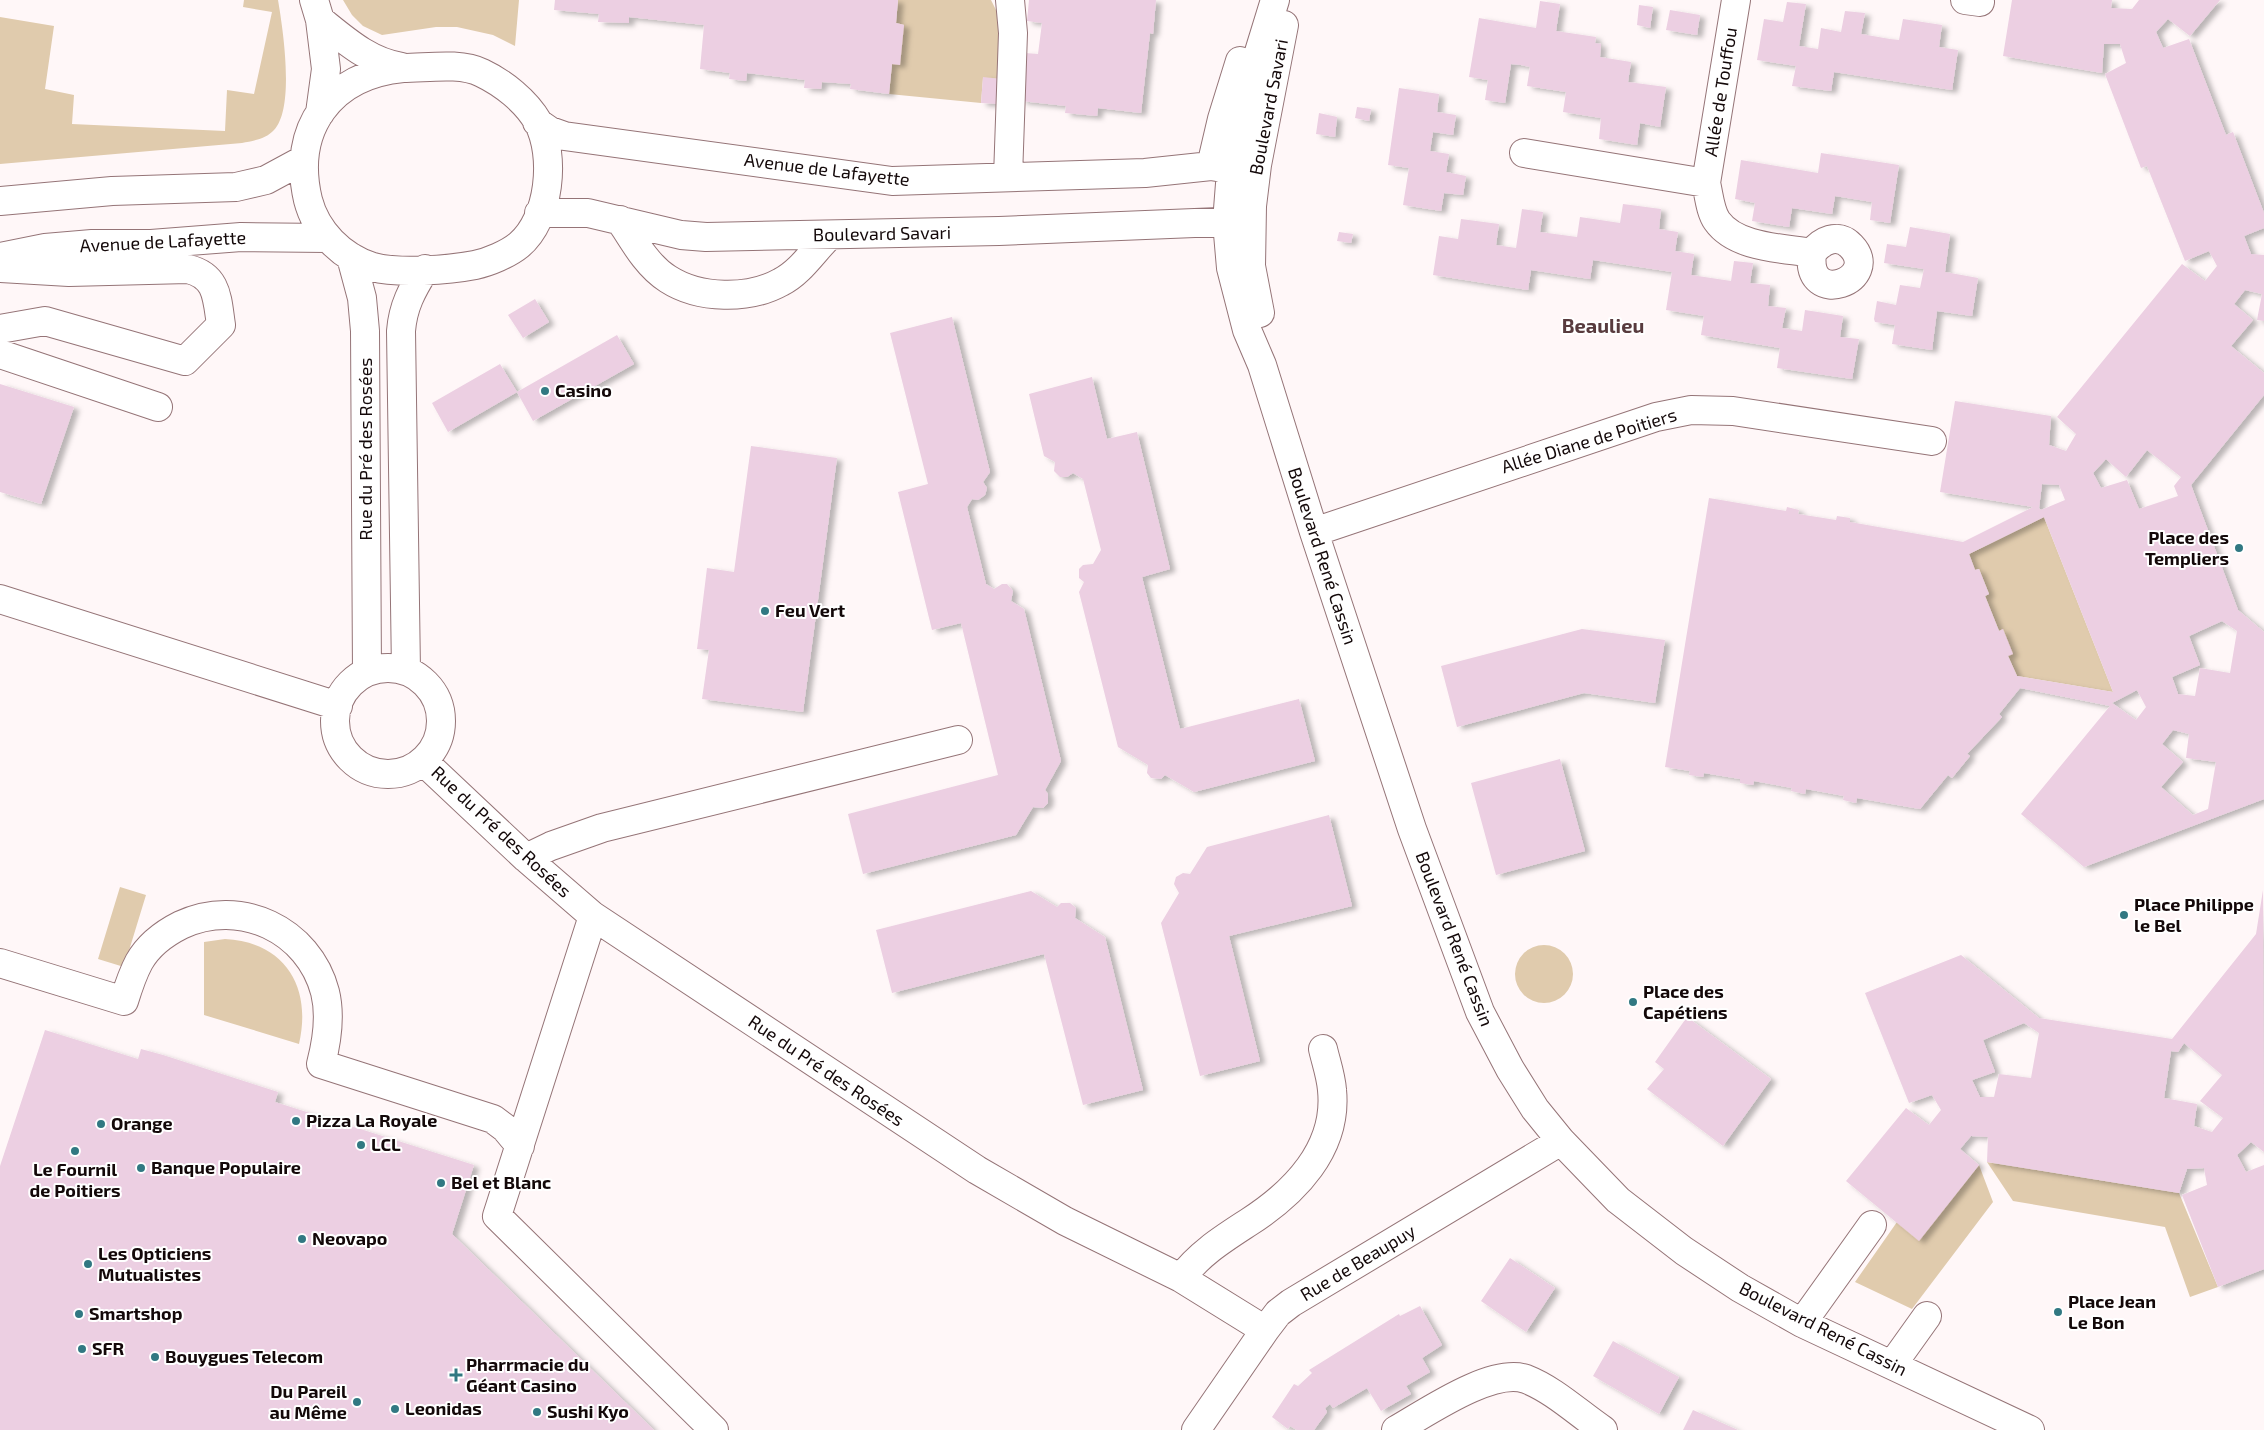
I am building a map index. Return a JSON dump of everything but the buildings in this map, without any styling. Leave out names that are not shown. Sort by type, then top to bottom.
[{"type":"street","points":[[1008,177],[1013,33],[1010,0]]},
{"type":"street","name":"Boulevard Savari","points":[[1243,216],[1221,169],[1222,119],[1258,0]]},
{"type":"street","name":"Boulevard Savari","points":[[1221,169],[1275,0]]},
{"type":"street","name":"Boulevard Savari","points":[[1243,216],[1290,0]]},
{"type":"street","name":"Allée de Touffou","points":[[1736,0],[1706,183],[1716,220],[1725,230],[1737,238],[1812,253]]},
{"type":"street","points":[[317,10],[356,49],[388,65],[403,68]]},
{"type":"street","points":[[317,10],[326,69],[320,113]]},
{"type":"street","name":"Avenue de Lafayette","points":[[403,68],[456,68],[480,72],[503,84],[525,105],[537,122],[545,140],[549,180],[545,198],[531,231],[520,244],[504,254],[477,264],[451,268],[374,267],[351,257],[327,238],[311,213],[305,187],[303,160],[306,145],[320,113],[332,99],[358,79],[377,72],[403,68]]},
{"type":"street","name":"Avenue de Lafayette","points":[[537,122],[550,131],[564,136],[883,180],[1221,169]]},
{"type":"street","points":[[1524,152],[1706,183]]},
{"type":"street","points":[[0,201],[112,191],[236,187],[266,180],[303,160]]},
{"type":"street","name":"Boulevard Savari","points":[[539,213],[579,213],[620,220],[681,235],[830,235],[1045,230],[1243,216]]},
{"type":"street","name":"Boulevard René Cassin","points":[[1243,216],[1231,268],[1247,330],[1262,365],[1314,532],[1412,829],[1480,1012],[1510,1069],[1535,1109],[1561,1141],[1618,1200],[1684,1251],[1740,1288],[1802,1323],[2030,1430]]},
{"type":"street","points":[[620,220],[650,263],[667,279],[686,288],[710,294],[741,294],[764,290],[782,282],[794,273],[830,235]]},
{"type":"street","name":"Avenue de Lafayette","points":[[0,257],[45,248],[92,244],[151,244],[241,237],[327,238]]},
{"type":"street","name":"Rue du Pré des Rosées","points":[[351,257],[362,298],[365,331],[367,672]]},
{"type":"street","points":[[0,268],[69,272],[188,269],[199,271],[215,286],[220,325],[185,362],[45,321],[0,329]]},
{"type":"street","name":"Rue du Pré des Rosées","points":[[406,671],[401,331],[406,301],[425,269]]},
{"type":"street","points":[[0,354],[156,414],[0,370]]},
{"type":"street","name":"Allée Diane de Poitiers","points":[[1314,532],[1656,417],[1691,410],[1733,412],[1932,441]]},
{"type":"street","points":[[0,599],[338,706]]},
{"type":"street","name":"Rue du Pré des Rosées","points":[[381,669],[406,671],[422,680],[434,693],[441,714],[440,736],[432,753],[423,761],[400,773],[378,774],[359,767],[344,751],[336,731],[338,706],[345,690],[356,679],[367,672],[381,669]]},
{"type":"street","points":[[526,858],[551,846],[602,828],[958,740]]},
{"type":"street","name":"Rue du Pré des Rosées","points":[[423,761],[526,858],[593,916],[842,1083],[984,1174],[1065,1221],[1181,1278],[1266,1330]]},
{"type":"street","points":[[0,963],[124,1001],[140,961],[154,944],[174,929],[193,920],[216,915],[242,916],[262,920],[291,936],[318,972],[326,994],[329,1018],[321,1064],[493,1118],[505,1128],[520,1146]]},
{"type":"street","points":[[593,916],[497,1216],[714,1430]]},
{"type":"street","points":[[1181,1278],[1200,1255],[1265,1212],[1283,1197],[1301,1179],[1320,1155],[1330,1126],[1332,1091],[1324,1048]]},
{"type":"street","name":"Rue de Beaupuy","points":[[1206,1426],[1278,1313],[1291,1303],[1561,1141]]},
{"type":"street","points":[[1802,1323],[1872,1226]]},
{"type":"street","points":[[1892,1366],[1927,1316]]},
{"type":"street","points":[[1396,1430],[1478,1385],[1502,1377],[1524,1379],[1545,1389],[1602,1430]]},
{"type":"shaded area","points":[[244,0],[278,0],[286,68],[286,87],[280,119],[274,130],[267,136],[242,143],[0,164],[0,17],[54,26],[45,89],[74,95],[72,124],[225,131],[227,90],[254,94],[272,12],[243,7]]},
{"type":"shaded area","points":[[343,0],[519,0],[515,46],[493,35],[457,27],[436,27],[382,35],[363,26],[352,15]]},
{"type":"shaded area","points":[[898,0],[991,0],[1002,22],[1000,79],[983,78],[981,103],[889,94],[892,64],[904,25],[896,23]]},
{"type":"shaded area","points":[[2044,517],[2113,692],[2017,676],[2008,656],[2003,630],[1999,631],[1985,596],[1989,594],[1979,569],[1975,570],[1969,554]]},
{"type":"shaded area","points":[[120,887],[146,895],[124,967],[98,959]]},
{"type":"shaded area","points":[[225,939],[246,942],[264,949],[279,959],[290,972],[302,1004],[299,1044],[204,1015],[204,942]]},
{"type":"shaded area","points":[[1538,945],[1550,945],[1565,953],[1573,968],[1573,980],[1565,995],[1550,1003],[1538,1003],[1523,995],[1515,980],[1515,968],[1523,953]]},
{"type":"shaded area","points":[[1987,1162],[2179,1193],[2218,1287],[2190,1297],[2165,1227],[2013,1201]]},
{"type":"shaded area","points":[[1979,1165],[1993,1202],[1912,1309],[1855,1282],[1897,1222],[1919,1240]]},
{"type":"place","name":"Casino","points":[[545,391]]},
{"type":"place","name":"Place des Templiers","points":[[2239,548]]},
{"type":"place","name":"Feu Vert","points":[[765,611]]},
{"type":"place","name":"Place Philippe le Bel","points":[[2124,915]]},
{"type":"place","name":"Place des Capétiens","points":[[1633,1002]]},
{"type":"place","name":"Pizza La Royale","points":[[296,1121]]},
{"type":"place","name":"Orange","points":[[101,1124]]},
{"type":"place","name":"LCL","points":[[361,1145]]},
{"type":"place","name":"Le Fournil de Poitiers","points":[[75,1151]]},
{"type":"place","name":"Banque Populaire","points":[[141,1168]]},
{"type":"place","name":"Bel et Blanc","points":[[441,1183]]},
{"type":"place","name":"Neovapo","points":[[302,1239]]},
{"type":"place","name":"Les Opticiens Mutualistes","points":[[88,1264]]},
{"type":"place","name":"Place Jean Le Bon","points":[[2058,1312]]},
{"type":"place","name":"Smartshop","points":[[79,1314]]},
{"type":"place","name":"SFR","points":[[82,1349]]},
{"type":"place","name":"Bouygues Telecom","points":[[155,1357]]},
{"type":"place","name":"Pharrmacie du Géant Casino","points":[[456,1375]]},
{"type":"place","name":"Du Pareil au Même","points":[[357,1402]]},
{"type":"place","name":"Leonidas","points":[[395,1409]]},
{"type":"place","name":"Sushi Kyo","points":[[537,1412]]},
{"type":"district","name":"Beaulieu","points":[[1603,326]]}]
